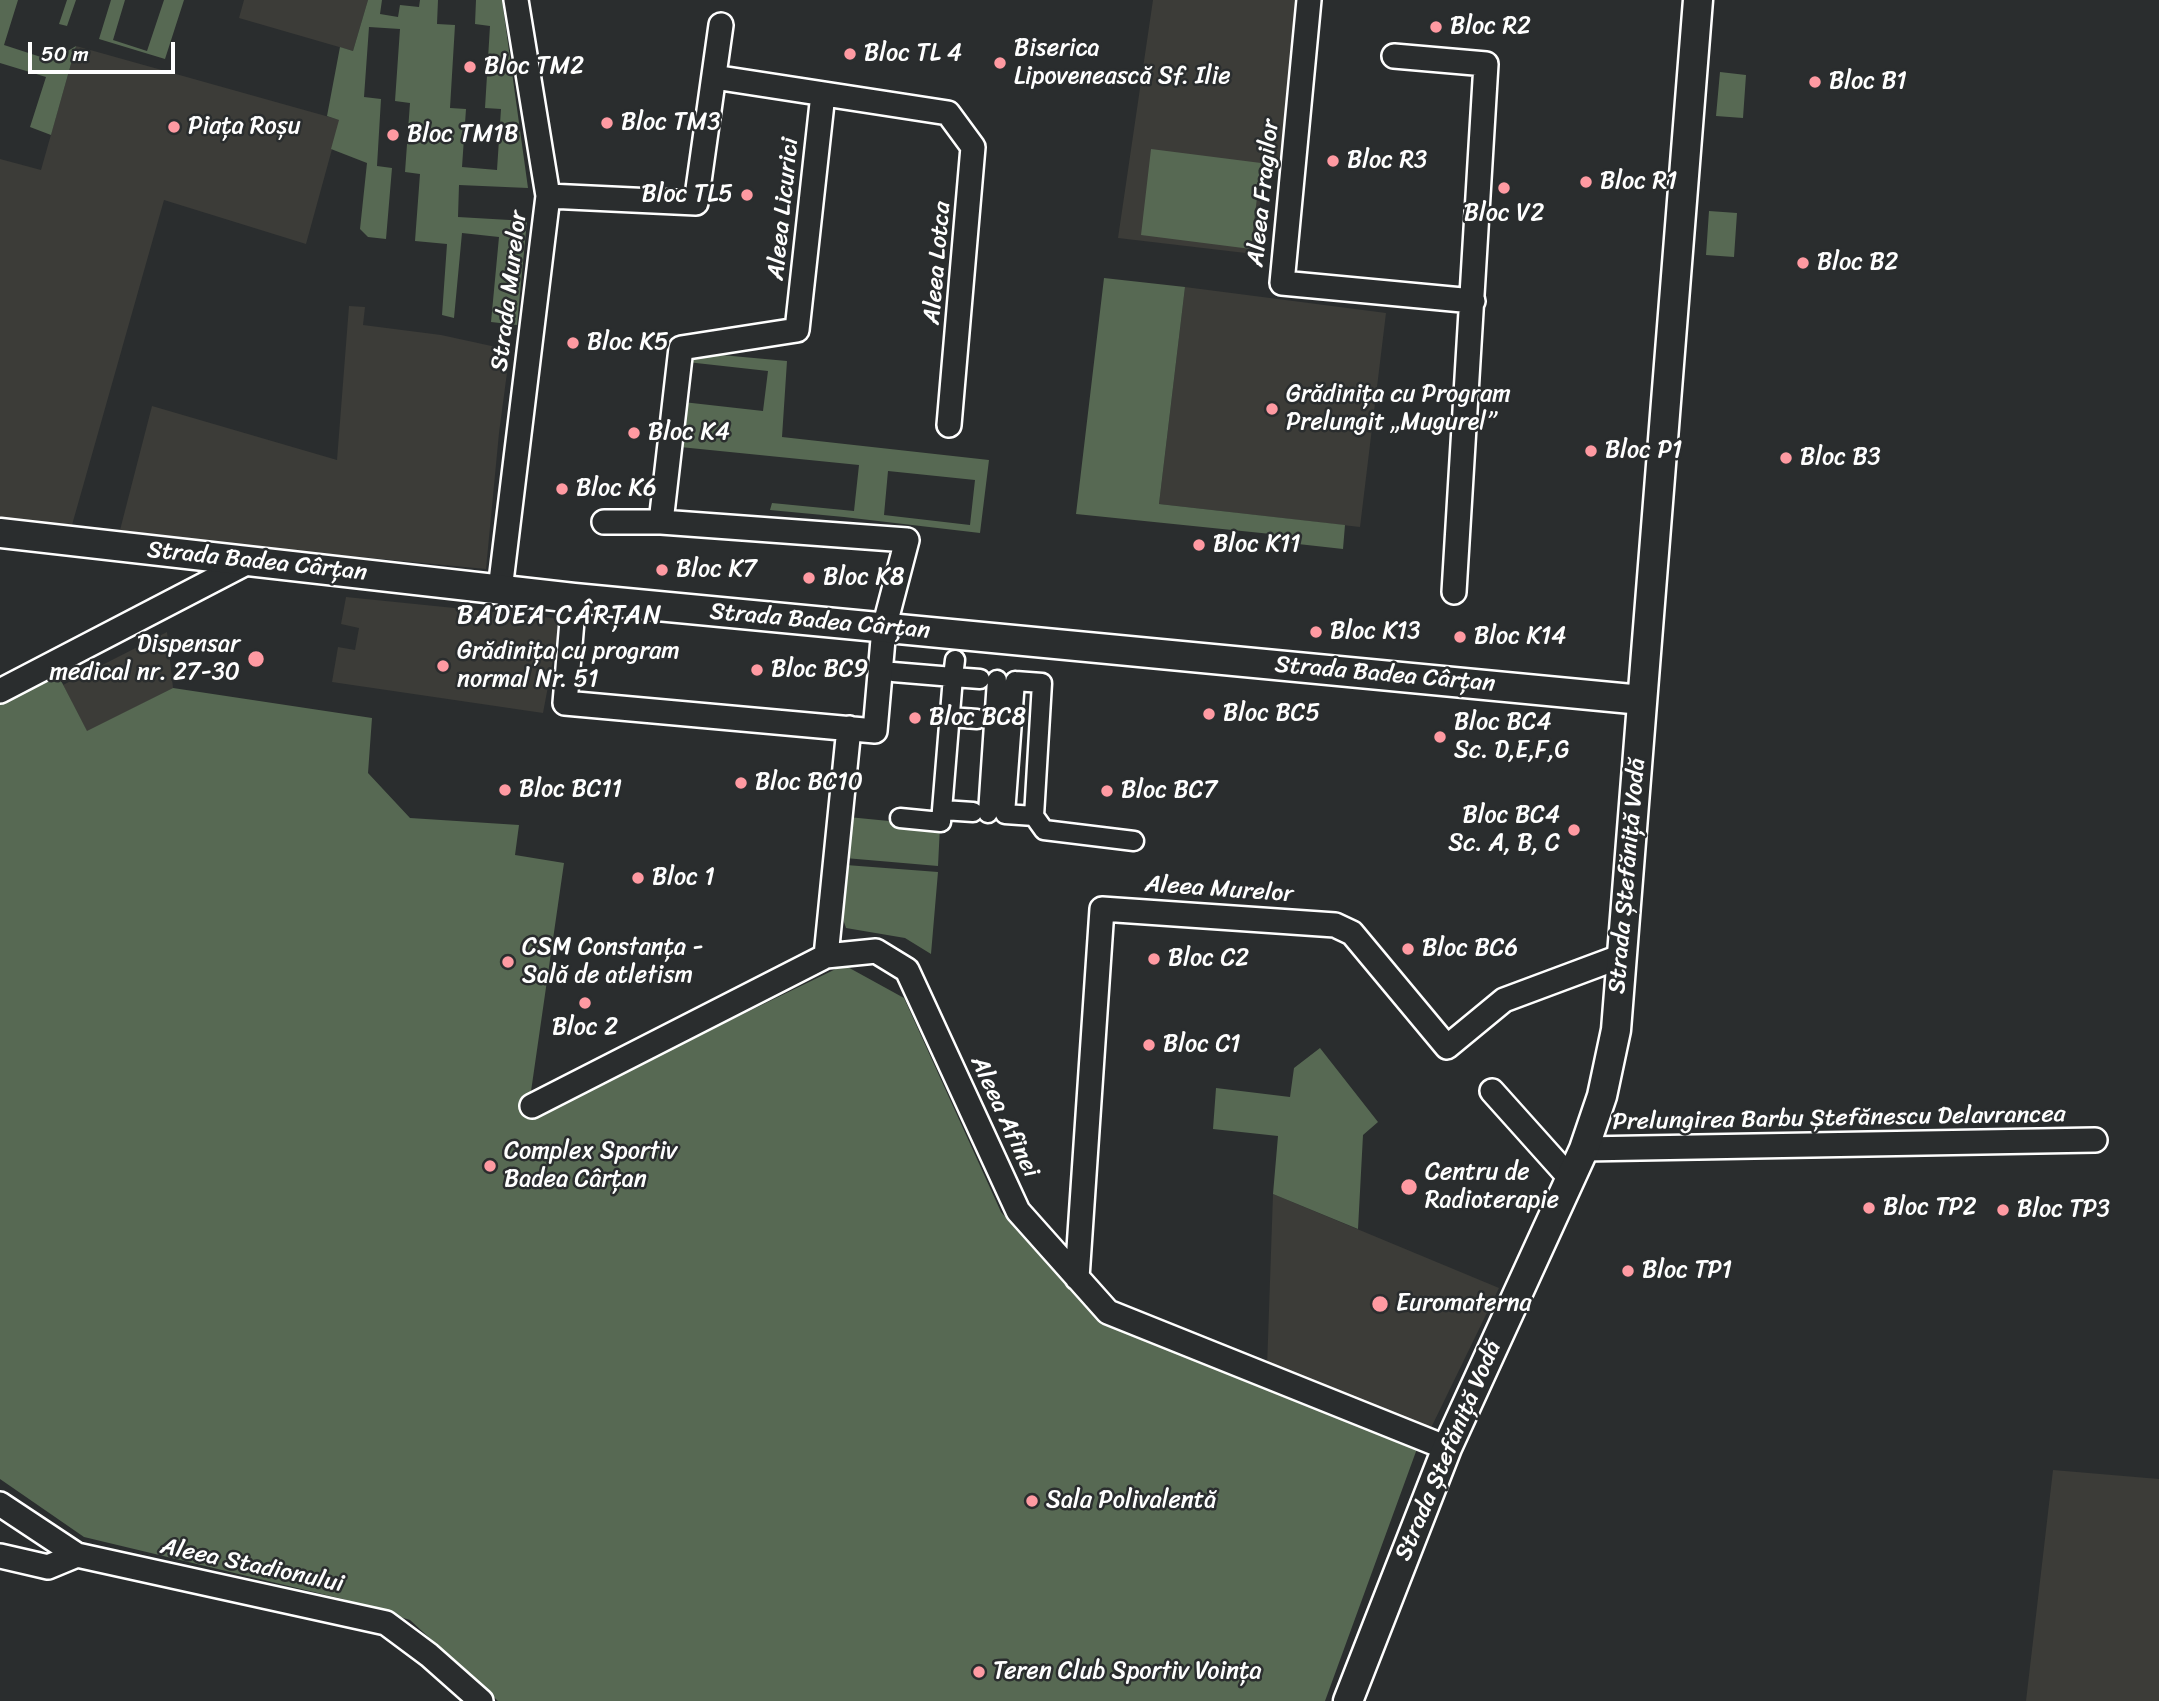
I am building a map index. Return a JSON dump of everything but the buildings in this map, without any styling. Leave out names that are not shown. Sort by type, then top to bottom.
[{"type":"street","name":"Strada Murelor","points":[[500,590],[548,196],[516,0]]},
{"type":"street","name":"Aleea Fragilor","points":[[1309,0],[1282,283],[1473,301]]},
{"type":"street","name":"Strada Ștefăniță Vodă","points":[[1348,1701],[1447,1448],[1584,1149],[1602,1096],[1616,1030],[1698,0]]},
{"type":"street","points":[[548,196],[696,203],[721,25]]},
{"type":"street","points":[[1394,56],[1486,64],[1454,592]]},
{"type":"street","points":[[714,77],[823,94]]},
{"type":"street","name":"Aleea Lotca","points":[[823,94],[948,113],[973,147],[949,425]]},
{"type":"street","name":"Aleea Licurici","points":[[661,522],[681,348],[797,330],[823,94]]},
{"type":"street","points":[[574,598],[565,703],[875,731],[884,628],[907,540],[661,522],[604,522]]},
{"type":"street","name":"Strada Badea Cârțan","points":[[0,533],[574,598],[1642,700]]},
{"type":"street","points":[[0,691],[250,561]]},
{"type":"street","points":[[892,671],[954,669],[989,680],[981,812],[943,810]]},
{"type":"street","points":[[900,818],[941,822],[954,669]]},
{"type":"street","points":[[1034,816],[1005,814],[1015,681],[1042,683],[1034,816],[1044,830],[1134,841]]},
{"type":"street","points":[[950,716],[977,719]]},
{"type":"street","points":[[1012,722],[1040,724]]},
{"type":"street","points":[[826,956],[849,729]]},
{"type":"street","points":[[1008,776],[1036,778]]},
{"type":"street","name":"Aleea Murelor","points":[[1077,1278],[1102,909],[1335,925],[1352,933],[1447,1047],[1504,1000],[1622,956]]},
{"type":"street","name":"Aleea Afinei","points":[[532,1106],[826,956],[876,951],[907,970],[1018,1211],[1108,1312],[1447,1448]]},
{"type":"street","points":[[1492,1091],[1570,1178]]},
{"type":"street","name":"Prelungirea Barbu Ștefănescu Delavrancea","points":[[1584,1149],[2095,1140]]},
{"type":"street","name":"Aleea Stadionului","points":[[0,1504],[77,1555],[387,1623],[429,1655],[481,1701]]},
{"type":"street","points":[[0,1556],[48,1567],[77,1555]]},
{"type":"shaded area","points":[[244,0],[368,0],[353,51],[239,18]]},
{"type":"shaded area","points":[[1153,0],[1297,0],[1281,158],[1266,157],[1254,254],[1118,238]]},
{"type":"shaded area","points":[[76,46],[340,120],[306,244],[164,200],[72,525],[0,518],[0,159],[41,170]]},
{"type":"shaded area","name":"Grădinița cu Program Prelungit „Mugurel”","points":[[1185,287],[1386,313],[1360,527],[1159,504]]},
{"type":"shaded area","points":[[349,306],[365,307],[363,325],[441,335],[510,350],[486,569],[119,534],[152,406],[337,460]]},
{"type":"shaded area","name":"Grădinița cu program normal Nr. 51","points":[[346,597],[553,618],[559,628],[543,713],[332,682],[338,647],[355,650],[359,628],[341,624]]},
{"type":"shaded area","points":[[167,632],[173,688],[87,732],[63,685]]},
{"type":"shaded area","name":"Euromaterna","points":[[1273,1194],[1499,1288],[1429,1432],[1267,1368]]},
{"type":"shaded area","points":[[2053,1470],[2159,1479],[2159,1701],[2026,1701]]},
{"type":"green space","points":[[0,0],[18,0],[4,45],[47,59],[50,53],[61,55],[76,46],[51,135],[30,127],[46,77],[0,63]]},
{"type":"green space","points":[[67,0],[76,0],[67,26],[59,24]]},
{"type":"green space","points":[[111,0],[125,0],[113,40],[147,51],[164,0],[184,0],[165,59],[99,39]]},
{"type":"green space","points":[[368,0],[382,0],[380,14],[398,17],[400,5],[419,7],[420,0],[438,0],[437,24],[455,25],[450,108],[466,109],[462,167],[497,170],[501,109],[485,108],[490,26],[475,24],[476,0],[502,0],[528,188],[459,185],[458,217],[527,221],[517,325],[491,322],[499,237],[462,233],[454,318],[442,315],[447,244],[415,241],[420,174],[405,172],[410,103],[395,101],[400,29],[369,27],[364,97],[381,99],[377,166],[392,168],[386,239],[368,237],[360,229],[367,163],[331,149],[339,120],[327,116],[340,47],[353,51]]},
{"type":"green space","points":[[1720,72],[1746,75],[1743,118],[1716,116]]},
{"type":"green space","points":[[1151,149],[1261,163],[1251,249],[1141,235]]},
{"type":"green space","points":[[1709,211],[1737,213],[1734,257],[1706,255]]},
{"type":"green space","points":[[1104,278],[1185,287],[1159,504],[1345,525],[1343,549],[1271,541],[1271,534],[1076,514]]},
{"type":"green space","points":[[688,352],[787,361],[782,437],[989,460],[980,533],[770,510],[772,503],[854,511],[859,465],[680,447],[683,402],[763,411],[768,371],[687,362]],"holes":[[[888,471],[975,480],[970,525],[884,515]]]},
{"type":"green space","name":"Complex Sportiv Badea Cârțan","points":[[56,671],[87,731],[173,688],[372,718],[368,773],[410,818],[519,825],[515,855],[564,863],[527,1119],[844,965],[904,998],[1001,1212],[1090,1312],[1418,1446],[1325,1701],[498,1701],[410,1620],[343,1599],[84,1537],[0,1479],[0,701]]},
{"type":"green space","points":[[848,817],[940,826],[938,866],[845,858]]},
{"type":"green space","points":[[846,865],[938,872],[931,954],[905,938],[846,928],[843,919]]},
{"type":"green space","points":[[1320,1048],[1378,1122],[1363,1135],[1358,1229],[1273,1194],[1278,1136],[1213,1129],[1216,1088],[1290,1097],[1294,1068]]},
{"type":"place","name":"Bloc R2","points":[[1436,27]]},
{"type":"place","name":"Bloc TL 4","points":[[850,54]]},
{"type":"place","name":"Biserica Lipovenească Sf. Ilie","points":[[1000,63]]},
{"type":"place","name":"Bloc TM2","points":[[470,67]]},
{"type":"place","name":"Bloc B1","points":[[1815,82]]},
{"type":"place","name":"Bloc TM3","points":[[607,123]]},
{"type":"place","name":"Piața Roșu","points":[[174,127]]},
{"type":"place","name":"Bloc TM1B","points":[[393,135]]},
{"type":"place","name":"Bloc R3","points":[[1333,161]]},
{"type":"place","name":"Bloc R1","points":[[1586,182]]},
{"type":"place","name":"Bloc V2","points":[[1504,188]]},
{"type":"place","name":"Bloc TL5","points":[[747,195]]},
{"type":"place","name":"Bloc B2","points":[[1803,263]]},
{"type":"place","name":"Bloc K5","points":[[573,343]]},
{"type":"place","name":"Grădinița cu Program Prelungit „Mugurel”","points":[[1272,409]]},
{"type":"place","name":"Bloc K4","points":[[634,433]]},
{"type":"place","name":"Bloc P1","points":[[1591,451]]},
{"type":"place","name":"Bloc B3","points":[[1786,458]]},
{"type":"place","name":"Bloc K6","points":[[562,489]]},
{"type":"place","name":"Bloc K11","points":[[1199,545]]},
{"type":"place","name":"Bloc K7","points":[[662,570]]},
{"type":"place","name":"Bloc K8","points":[[809,578]]},
{"type":"place","name":"Bloc K13","points":[[1316,632]]},
{"type":"place","name":"Bloc K14","points":[[1460,637]]},
{"type":"place","name":"Dispensar medical nr. 27-30","points":[[256,659]]},
{"type":"place","name":"Grădinița cu program normal Nr. 51","points":[[443,666]]},
{"type":"place","name":"Bloc BC9","points":[[757,670]]},
{"type":"place","name":"Bloc BC5","points":[[1209,714]]},
{"type":"place","name":"Bloc BC8","points":[[915,718]]},
{"type":"place","name":"Bloc BC4 Sc. D,E,F,G","points":[[1440,737]]},
{"type":"place","name":"Bloc BC10","points":[[741,783]]},
{"type":"place","name":"Bloc BC11","points":[[505,790]]},
{"type":"place","name":"Bloc BC7","points":[[1107,791]]},
{"type":"place","name":"Bloc BC4 Sc. A, B, C","points":[[1574,830]]},
{"type":"place","name":"Bloc 1","points":[[638,878]]},
{"type":"place","name":"Bloc BC6","points":[[1408,949]]},
{"type":"place","name":"Bloc C2","points":[[1154,959]]},
{"type":"place","name":"CSM Constanța - Sală de atletism","points":[[508,962]]},
{"type":"place","name":"Bloc 2","points":[[585,1003]]},
{"type":"place","name":"Bloc C1","points":[[1149,1045]]},
{"type":"place","name":"Complex Sportiv Badea Cârțan","points":[[490,1166]]},
{"type":"place","name":"Centru de Radioterapie","points":[[1409,1187]]},
{"type":"place","name":"Bloc TP2","points":[[1869,1208]]},
{"type":"place","name":"Bloc TP3","points":[[2003,1210]]},
{"type":"place","name":"Bloc TP1","points":[[1628,1271]]},
{"type":"place","name":"Euromaterna","points":[[1380,1304]]},
{"type":"place","name":"Sala Polivalentă","points":[[1032,1501]]},
{"type":"place","name":"Teren Club Sportiv Voința","points":[[979,1672]]},
{"type":"district","name":"BADEA CÂRȚAN","points":[[560,616]]}]
